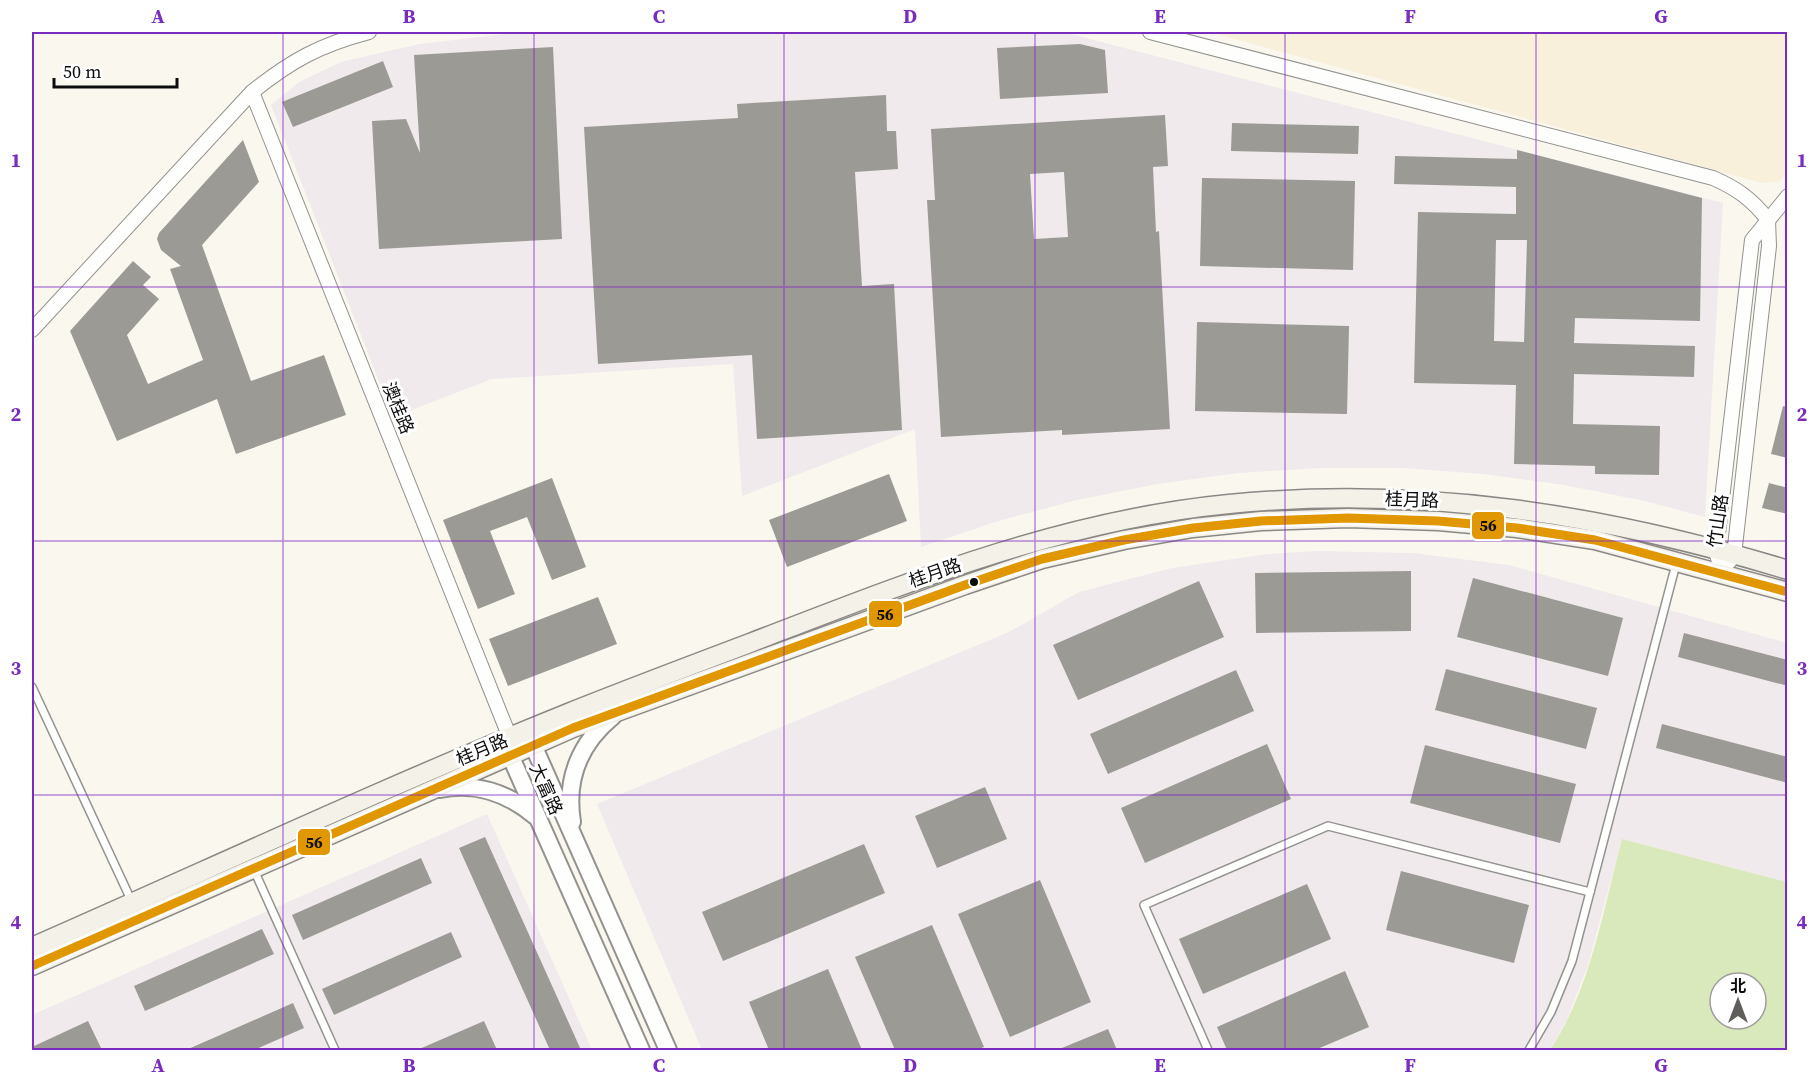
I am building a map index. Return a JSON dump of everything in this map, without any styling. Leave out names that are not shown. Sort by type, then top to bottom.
[{"type":"main road","name":"桂月路","points":[[32,947],[133,902],[924,576],[1070,531],[1153,513],[1306,498],[1459,502],[1600,521],[1788,570]]},
{"type":"main road","name":"桂月路","points":[[32,966],[424,792],[510,746],[533,745],[965,585],[1042,559],[1124,540],[1193,528],[1261,521],[1348,518],[1438,521],[1517,528],[1595,540],[1788,592]]},
{"type":"street","points":[[32,330],[252,92],[287,63],[334,41],[369,32]]},
{"type":"street","points":[[1150,32],[1713,178],[1736,188],[1755,202],[1768,220],[1788,196]]},
{"type":"street","name":"澳桂路","points":[[252,92],[510,746]]},
{"type":"street","name":"竹山路","points":[[1722,573],[1769,246],[1768,220]]},
{"type":"street","points":[[574,838],[570,812],[574,768],[583,748],[597,729],[618,712]]},
{"type":"street","name":"大富路","points":[[533,745],[668,1050]]},
{"type":"street","name":"大富路","points":[[510,746],[538,819],[640,1050]]},
{"type":"street","points":[[424,792],[457,787],[488,790],[522,805],[538,819]]},
{"type":"street","points":[[570,891],[594,881]]},
{"type":"lane","points":[[1529,1050],[1563,987],[1677,562]]},
{"type":"lane","points":[[32,687],[133,902]]},
{"type":"lane","points":[[1208,1050],[1144,905],[1328,826],[1590,892]]},
{"type":"lane","points":[[253,868],[335,1050]]},
{"type":"shaded area","points":[[522,32],[1063,32],[1723,203],[1705,517],[1645,501],[1564,485],[1483,474],[1402,468],[1320,468],[1238,473],[1157,484],[1077,500],[998,521],[921,547],[915,429],[742,496],[733,364],[492,379],[393,417],[271,105],[299,82],[341,62],[419,44]]},
{"type":"shaded area","points":[[1209,32],[1787,32],[1787,173],[1780,181],[1762,183]]},
{"type":"shaded area","points":[[1316,551],[1413,553],[1509,565],[1787,643],[1787,882],[1622,839],[1588,965],[1567,1020],[1550,1050],[702,1050],[597,804],[1009,632],[1079,592],[1172,568],[1268,554]]},
{"type":"shaded area","points":[[487,814],[592,1050],[32,1050],[32,1015]]},
{"type":"green space","points":[[1622,839],[1787,882],[1787,1050],[1550,1050],[1576,1001],[1602,921]]},
{"type":"building","points":[[1080,44],[1105,50],[1108,93],[1000,99],[997,48]]},
{"type":"building","points":[[553,47],[562,239],[379,249],[372,121],[406,119],[420,153],[414,55]]},
{"type":"building","points":[[383,61],[393,87],[293,127],[282,102]]},
{"type":"building","points":[[886,95],[887,131],[896,131],[898,169],[855,172],[862,286],[894,284],[902,430],[757,439],[752,355],[598,364],[584,127],[738,118],[737,104]]},
{"type":"building","points":[[1165,115],[1168,166],[1153,167],[1156,232],[1159,231],[1170,429],[1062,435],[1062,430],[941,437],[927,200],[935,200],[931,129]],"holes":[[[1064,172],[1068,237],[1034,239],[1030,174]]]},
{"type":"building","points":[[1232,123],[1359,126],[1358,154],[1231,151]]},
{"type":"building","points":[[243,140],[259,182],[202,245],[251,381],[324,355],[346,415],[236,454],[217,399],[117,441],[70,331],[133,261],[151,277],[143,285],[159,299],[127,335],[148,384],[203,360],[170,269],[181,266],[161,250],[157,239],[159,233]]},
{"type":"building","points":[[1517,150],[1702,198],[1700,321],[1575,318],[1574,343],[1695,346],[1694,377],[1574,374],[1573,424],[1660,426],[1659,475],[1595,474],[1595,466],[1514,464],[1516,385],[1414,383],[1418,212],[1516,214],[1516,187],[1394,184],[1395,156],[1517,159]],"holes":[[[1496,240],[1527,240],[1524,342],[1494,341]]]},
{"type":"building","points":[[1202,178],[1355,181],[1353,270],[1200,266]]},
{"type":"building","points":[[1197,322],[1349,326],[1347,414],[1195,411]]},
{"type":"building","points":[[1783,406],[1788,407],[1788,458],[1771,454]]},
{"type":"building","points":[[889,474],[907,521],[787,567],[769,520]]},
{"type":"building","points":[[552,478],[586,567],[552,580],[527,517],[490,531],[515,594],[478,609],[443,520]]},
{"type":"building","points":[[1769,483],[1788,488],[1788,514],[1762,508]]},
{"type":"building","points":[[1411,571],[1411,631],[1256,633],[1255,573]]},
{"type":"building","points":[[1473,578],[1623,618],[1608,676],[1457,637]]},
{"type":"building","points":[[1199,581],[1224,637],[1078,700],[1053,645]]},
{"type":"building","points":[[598,597],[617,644],[508,686],[489,639]]},
{"type":"building","points":[[1684,633],[1788,660],[1788,686],[1678,657]]},
{"type":"building","points":[[1446,669],[1597,708],[1586,749],[1435,710]]},
{"type":"building","points":[[1236,670],[1254,711],[1108,774],[1090,734]]},
{"type":"building","points":[[1662,724],[1788,757],[1788,783],[1656,748]]},
{"type":"building","points":[[1267,744],[1291,799],[1145,863],[1121,808]]},
{"type":"building","points":[[1425,745],[1576,784],[1560,843],[1410,803]]},
{"type":"building","points":[[985,787],[1007,839],[937,868],[915,816]]},
{"type":"building","points":[[485,837],[581,1050],[550,1050],[459,848]]},
{"type":"building","points":[[864,844],[885,893],[723,961],[702,912]]},
{"type":"building","points":[[421,858],[432,883],[303,940],[292,915]]},
{"type":"building","points":[[1401,871],[1529,905],[1514,963],[1386,930]]},
{"type":"building","points":[[1040,880],[1091,1002],[1010,1037],[958,914]]},
{"type":"building","points":[[1307,884],[1331,939],[1203,994],[1179,939]]},
{"type":"building","points":[[932,925],[984,1047],[976,1050],[895,1050],[855,957]]},
{"type":"building","points":[[262,929],[274,954],[145,1011],[134,986]]},
{"type":"building","points":[[451,932],[462,957],[334,1015],[322,989]]},
{"type":"building","points":[[828,969],[862,1050],[769,1050],[749,1002]]},
{"type":"building","points":[[1345,971],[1369,1027],[1315,1050],[1227,1050],[1217,1027]]},
{"type":"building","points":[[293,1003],[304,1028],[254,1050],[186,1050]]},
{"type":"building","points":[[88,1021],[102,1050],[32,1050],[32,1047]]},
{"type":"building","points":[[484,1021],[497,1050],[417,1050]]},
{"type":"building","points":[[1108,1029],[1117,1050],[1057,1050]]},
{"type":"transit line","name":"56","points":[[32,966],[573,728],[965,585],[1042,559],[1124,540],[1193,528],[1261,521],[1348,518],[1438,521],[1517,528],[1595,540],[1788,592]]}]
